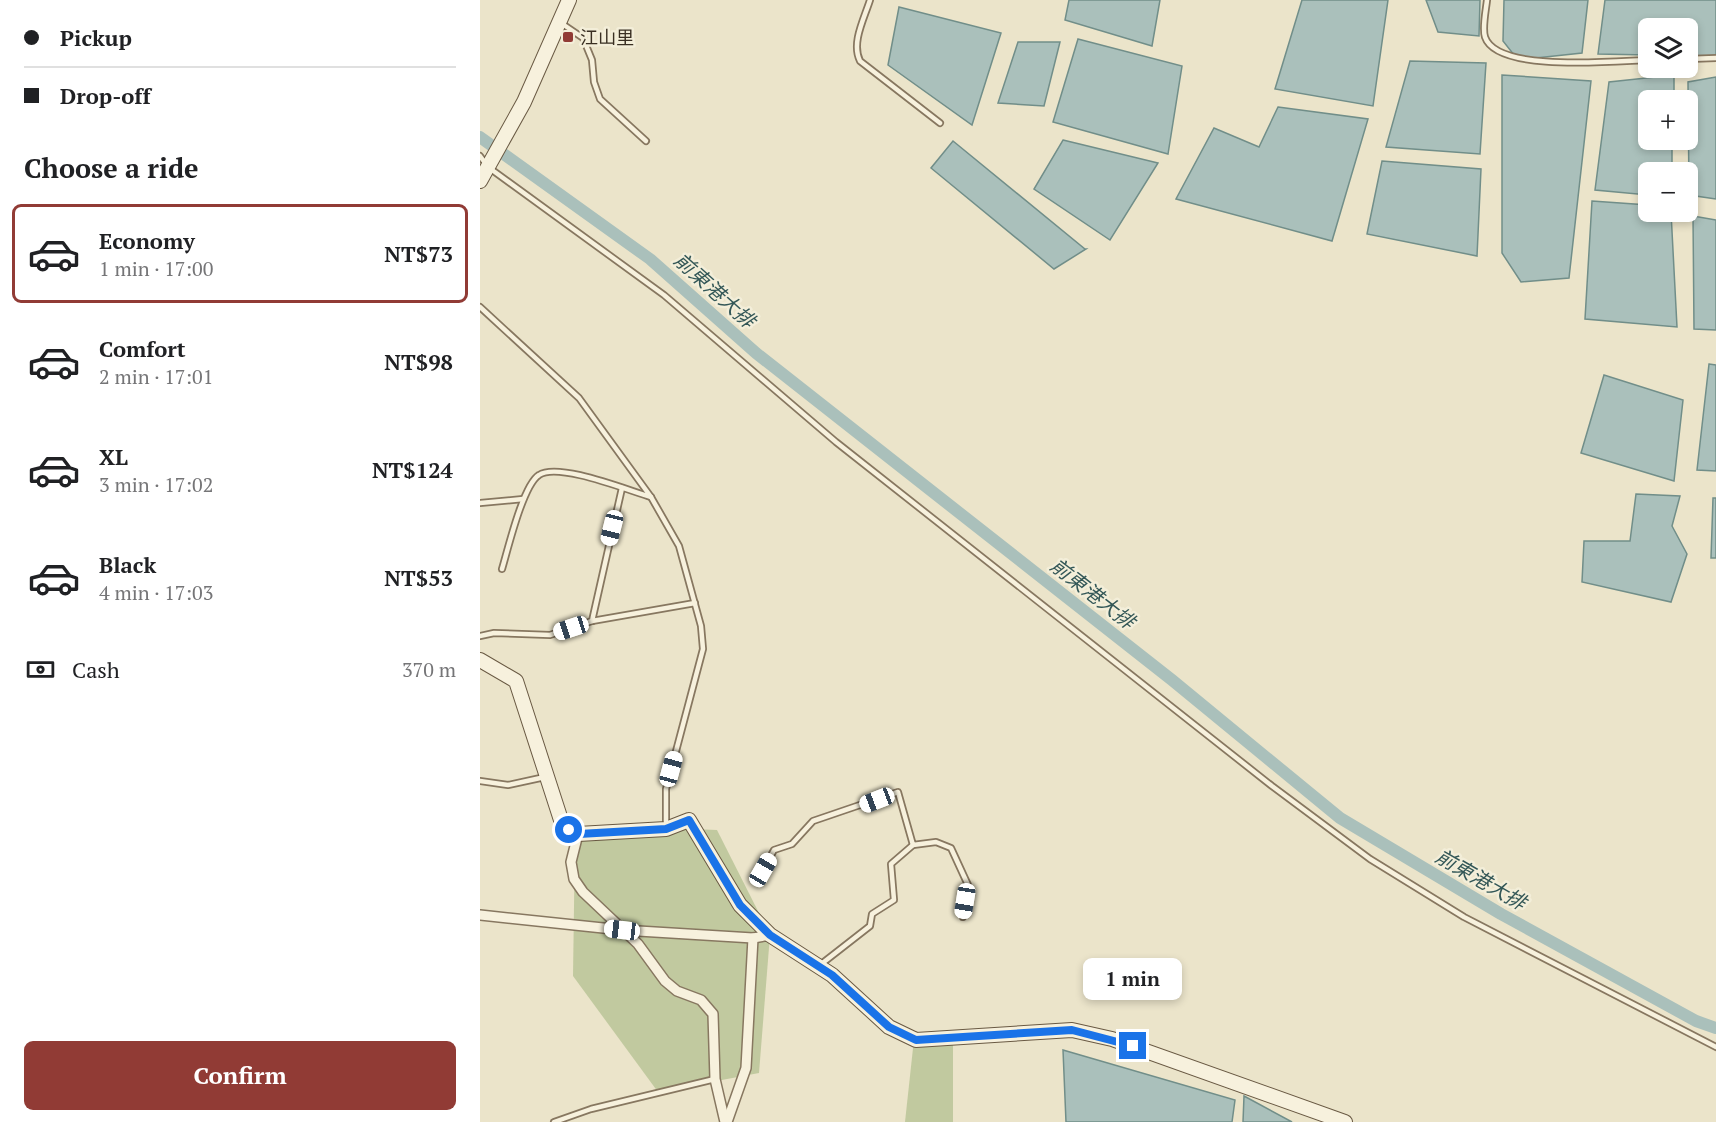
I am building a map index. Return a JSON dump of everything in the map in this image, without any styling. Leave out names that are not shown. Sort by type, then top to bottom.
[{"type":"main road","points":[[480,181],[486,162],[501,143],[524,102],[569,0]]},
{"type":"main road","points":[[480,660],[516,681],[561,820],[569,830],[579,834],[666,829],[689,820],[740,905],[770,935],[832,975],[889,1027],[916,1040],[1072,1030],[1112,1039],[1345,1122]]},
{"type":"street","points":[[579,834],[571,862],[574,879],[583,892],[638,944],[665,981],[677,991],[700,1000],[712,1014],[715,1079],[726,1122]]},
{"type":"street","points":[[480,915],[622,930],[753,938],[770,935]]},
{"type":"street","points":[[726,1122],[746,1068],[753,938]]},
{"type":"lane","points":[[870,0],[856,43],[856,53],[860,61],[940,123]]},
{"type":"lane","points":[[1486,0],[1485,37],[1495,52],[1518,60],[1638,60]]},
{"type":"lane","points":[[559,22],[583,38],[592,60],[594,82],[600,99],[646,141]]},
{"type":"lane","points":[[1698,59],[1716,58]]},
{"type":"lane","points":[[486,162],[664,295],[836,442],[1272,786],[1370,859],[1464,917],[1716,1047]]},
{"type":"lane","points":[[480,307],[579,398],[651,497],[679,546],[701,626],[703,649],[666,789],[666,829]]},
{"type":"lane","points":[[502,569],[523,499],[536,476],[549,470],[651,497]]},
{"type":"lane","points":[[591,621],[622,488]]},
{"type":"lane","points":[[480,503],[523,499]]},
{"type":"lane","points":[[480,636],[494,633],[550,635],[591,621],[695,603]]},
{"type":"lane","points":[[480,781],[508,785],[547,777]]},
{"type":"lane","points":[[763,870],[774,850],[792,844],[813,821],[898,792],[914,845]]},
{"type":"lane","points":[[818,967],[870,926],[872,914],[894,900],[891,864],[914,845],[936,842],[951,848],[968,885],[963,917]]},
{"type":"lane","points":[[554,1122],[591,1109],[715,1079]]},
{"type":"green space","points":[[692,829],[717,830],[770,935],[759,1073],[658,1092],[573,976],[575,837]]},
{"type":"green space","points":[[914,1039],[953,1044],[953,1122],[905,1122]]},
{"type":"water","points":[[1069,0],[1160,0],[1152,46],[1065,20]]},
{"type":"water","points":[[1302,0],[1388,0],[1373,106],[1275,89]]},
{"type":"water","points":[[1426,0],[1480,0],[1479,36],[1438,32]]},
{"type":"water","points":[[1504,0],[1588,0],[1582,53],[1518,60],[1503,41]]},
{"type":"water","points":[[1605,0],[1716,0],[1716,58],[1698,57],[1698,18],[1638,18],[1638,55],[1598,54]]},
{"type":"water","points":[[899,7],[1001,33],[972,125],[888,65]]},
{"type":"water","points":[[1078,39],[1182,66],[1168,154],[1053,122]]},
{"type":"water","points":[[1018,42],[1060,42],[1044,106],[998,103]]},
{"type":"water","points":[[1410,61],[1486,63],[1480,154],[1386,147]]},
{"type":"water","points":[[1502,75],[1591,81],[1569,278],[1521,282],[1502,253]]},
{"type":"water","points":[[1716,77],[1716,199],[1698,196],[1698,162],[1689,162],[1689,150],[1698,150],[1698,90],[1688,90],[1688,82]]},
{"type":"water","points":[[1674,78],[1674,90],[1638,90],[1638,150],[1672,150],[1672,162],[1638,162],[1638,194],[1595,190],[1609,82]]},
{"type":"water","points":[[1278,107],[1368,119],[1332,241],[1176,199],[1214,128],[1259,147]]},
{"type":"water","points":[[1063,140],[1158,163],[1110,240],[1034,189]]},
{"type":"water","points":[[953,141],[1086,249],[1054,269],[931,168]]},
{"type":"water","points":[[1382,161],[1481,169],[1477,256],[1367,234]]},
{"type":"water","points":[[1592,201],[1638,204],[1638,222],[1672,222],[1677,327],[1585,319]]},
{"type":"water","points":[[1698,217],[1716,220],[1716,330],[1694,329],[1693,222],[1698,222]]},
{"type":"water","points":[[1709,364],[1716,365],[1716,471],[1697,470]]},
{"type":"water","points":[[1604,375],[1683,400],[1674,481],[1581,453]]},
{"type":"water","points":[[1636,494],[1680,496],[1672,526],[1687,554],[1671,602],[1582,582],[1584,541],[1630,541]]},
{"type":"water","points":[[1713,498],[1716,498],[1716,558],[1711,558]]},
{"type":"water","points":[[1063,1050],[1235,1100],[1232,1122],[1066,1122]]},
{"type":"water","points":[[1244,1096],[1292,1122],[1243,1122]]},
{"type":"waterway","name":"前東港大排","points":[[480,137],[650,259],[756,353],[1172,680],[1340,818],[1501,914],[1696,1021],[1716,1028]]},
{"type":"place","name":"江山里","points":[[568,37]]},
{"type":"route","points":[[569,830],[579,834],[666,829],[689,820],[740,905],[770,935],[832,975],[889,1027],[916,1040],[1072,1030],[1133,1046]]}]
